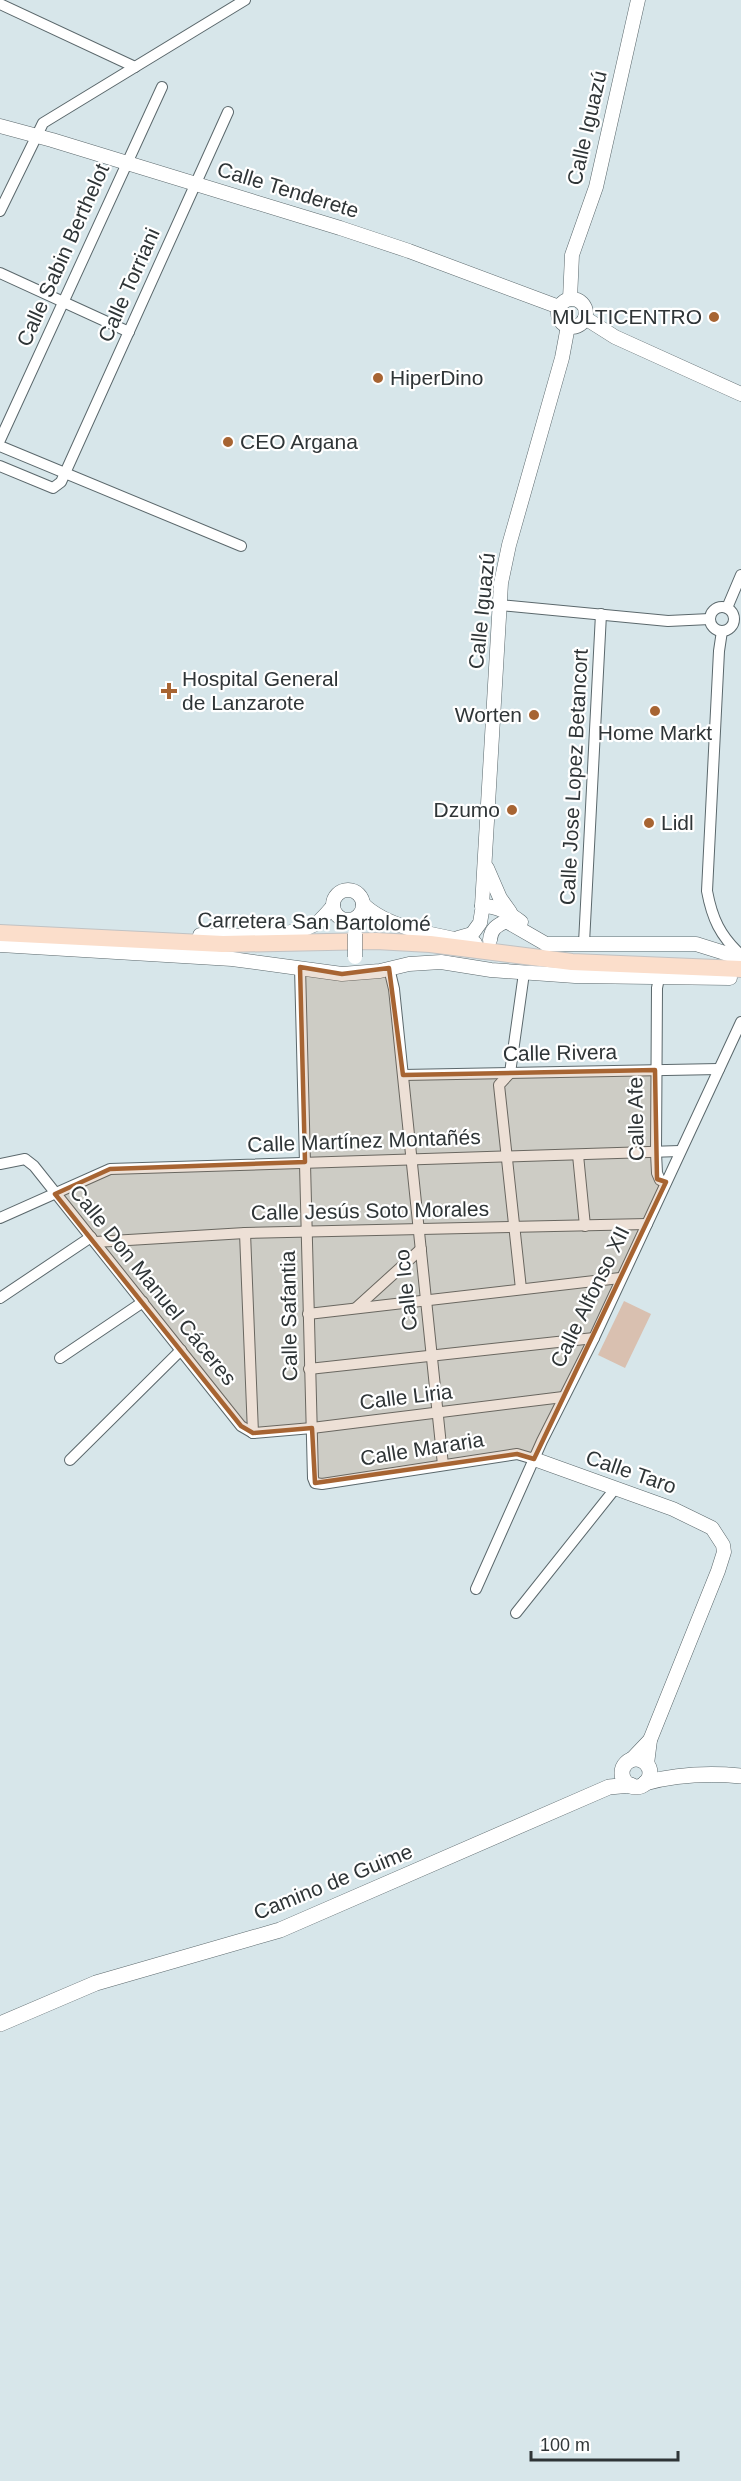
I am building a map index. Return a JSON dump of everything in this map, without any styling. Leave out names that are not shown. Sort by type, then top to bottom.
[{"type":"main road","name":"Carretera San Bartolomé","points":[[0,933],[222,944],[375,941],[430,944],[522,958],[682,968],[699,966],[737,975]]},
{"type":"main road","name":"Carretera San Bartolomé","points":[[0,938],[244,950],[398,948],[585,968],[737,975]]},
{"type":"main road","points":[[648,1766],[650,1774],[638,1784],[623,1777],[627,1765],[638,1759],[667,1777]]},
{"type":"main road","name":"Camino de Guime","points":[[609,1786],[627,1765]]},
{"type":"main road","name":"Camino de Guime","points":[[0,2024],[96,1983],[280,1930],[609,1786],[638,1784],[667,1777],[704,1773],[741,1776]]},
{"type":"street","points":[[0,211],[43,123],[245,0]]},
{"type":"street","name":"Calle Iguazú","points":[[564,303],[572,255],[596,187],[638,0]]},
{"type":"street","points":[[0,4],[135,68]]},
{"type":"street","name":"Calle Sabin Berthelot","points":[[0,440],[162,87]]},
{"type":"street","name":"Calle Torriani","points":[[64,473],[228,112]]},
{"type":"street","name":"Calle Tenderete","points":[[0,126],[36,135],[390,244],[564,303]]},
{"type":"street","points":[[0,273],[129,332]]},
{"type":"street","points":[[581,302],[585,307],[585,318],[578,326],[568,326],[559,319],[564,303],[581,302]]},
{"type":"street","points":[[585,318],[615,337],[741,394]]},
{"type":"street","name":"Calle Iguazú","points":[[482,909],[501,583],[509,545],[562,358],[568,326]]},
{"type":"street","points":[[0,446],[241,546]]},
{"type":"street","points":[[0,466],[53,488],[61,482],[64,473]]},
{"type":"street","points":[[726,608],[741,575]]},
{"type":"street","points":[[500,605],[668,621],[710,619]]},
{"type":"street","points":[[722,607],[726,608],[733,614],[737,624],[722,631],[713,627],[710,619],[714,611],[722,607]]},
{"type":"street","name":"Calle Jose Lopez Betancort","points":[[579,942],[601,614]]},
{"type":"street","points":[[722,631],[719,651],[707,891],[716,925],[723,937],[741,957]]},
{"type":"street","points":[[485,863],[509,918]]},
{"type":"street","points":[[347,890],[361,897],[363,904],[360,913],[353,919],[344,919],[336,914],[333,906],[338,893],[347,890]]},
{"type":"street","name":"Carretera San Bartolomé","points":[[363,904],[373,914],[404,927],[454,938],[699,966]]},
{"type":"street","name":"Carretera San Bartolomé","points":[[0,925],[234,936],[275,933],[314,924],[333,906]]},
{"type":"street","points":[[482,909],[509,918],[546,944],[579,942],[696,944],[741,957]]},
{"type":"street","points":[[454,938],[472,934],[480,923],[482,909]]},
{"type":"street","points":[[482,909],[494,943]]},
{"type":"street","points":[[494,943],[491,932],[509,918]]},
{"type":"street","points":[[353,919],[357,973]]},
{"type":"street","name":"Carretera San Bartolomé","points":[[0,945],[232,958],[342,974],[441,962],[524,973],[659,978],[737,975]]},
{"type":"street","name":"Calle Safantia","points":[[300,967],[309,1369],[315,1483]]},
{"type":"street","name":"Calle Ico","points":[[389,968],[394,990],[443,1465]]},
{"type":"street","points":[[521,1289],[499,1084],[510,1073],[524,973]]},
{"type":"street","name":"Calle Afe","points":[[659,978],[655,1070],[656,1153],[657,1173],[660,1180],[666,1182]]},
{"type":"street","name":"Calle Alfonso XII","points":[[476,1589],[534,1459],[594,1338],[741,1022]]},
{"type":"street","name":"Calle Rivera","points":[[403,1075],[719,1070]]},
{"type":"street","name":"Calle Martínez Montañés","points":[[0,1218],[110,1169],[680,1151]]},
{"type":"street","points":[[578,1155],[585,1226]]},
{"type":"street","name":"Calle Don Manuel Cáceres","points":[[0,1164],[25,1159],[34,1166],[241,1426],[253,1433]]},
{"type":"street","name":"Calle Jesús Soto Morales","points":[[93,1239],[245,1233],[647,1224]]},
{"type":"street","points":[[245,1233],[253,1433]]},
{"type":"street","points":[[0,1298],[93,1239]]},
{"type":"street","points":[[355,1309],[421,1249]]},
{"type":"street","points":[[308,1314],[620,1278]]},
{"type":"street","points":[[60,1358],[143,1302]]},
{"type":"street","points":[[309,1369],[594,1338]]},
{"type":"street","points":[[70,1460],[181,1350]]},
{"type":"street","name":"Calle Liria","points":[[253,1433],[312,1428],[563,1397]]},
{"type":"street","name":"Calle Mararia","points":[[315,1483],[322,1484],[517,1454],[534,1459]]},
{"type":"street","name":"Calle Taro","points":[[534,1459],[614,1490],[674,1509],[712,1528],[723,1545],[724,1552],[718,1571],[650,1740]]},
{"type":"street","points":[[516,1613],[614,1490]]},
{"type":"street","points":[[627,1765],[650,1740]]},
{"type":"street","points":[[648,1766],[650,1740]]},
{"type":"highlighted area","points":[[300,967],[342,974],[389,968],[403,1075],[655,1070],[657,1179],[666,1182],[534,1459],[517,1454],[315,1483],[312,1428],[253,1433],[241,1426],[55,1194],[110,1169],[305,1162]]},
{"type":"shaded area","points":[[624,1301],[651,1314],[625,1368],[598,1355]]},
{"type":"place","name":"MULTICENTRO","points":[[714,317]]},
{"type":"place","name":"HiperDino","points":[[378,378]]},
{"type":"place","name":"CEO Argana","points":[[228,442]]},
{"type":"place","name":"Hospital General de Lanzarote","points":[[169,691]]},
{"type":"place","name":"Home Markt","points":[[655,711]]},
{"type":"place","name":"Worten","points":[[534,715]]},
{"type":"place","name":"Dzumo","points":[[512,810]]},
{"type":"place","name":"Lidl","points":[[649,823]]}]
